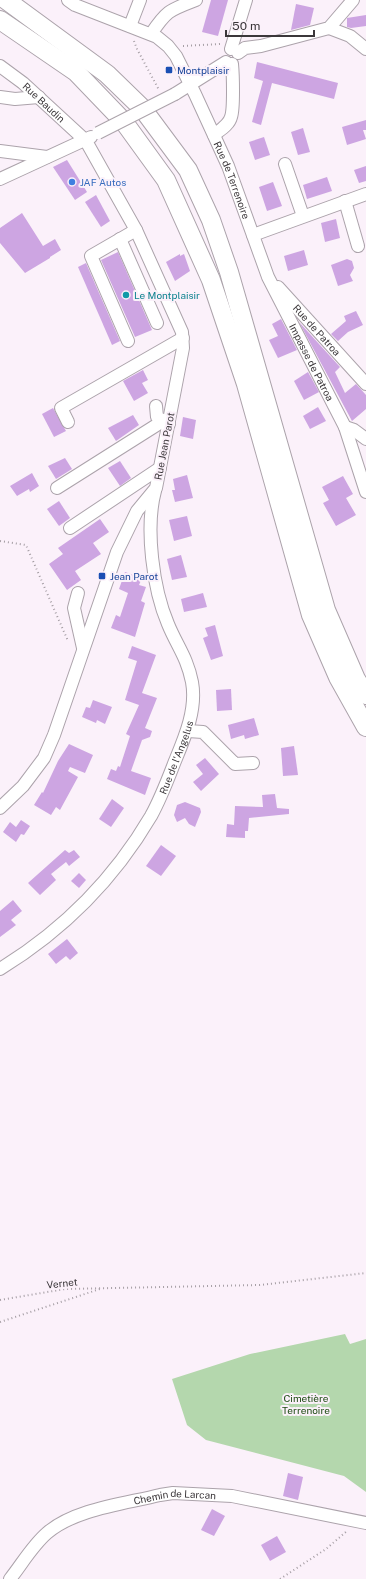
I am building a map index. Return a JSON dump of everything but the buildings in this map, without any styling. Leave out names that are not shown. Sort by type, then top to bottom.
[{"type":"highway","points":[[6,0],[106,74]]},
{"type":"highway","points":[[22,0],[142,108],[188,170],[211,220],[230,272],[326,610],[356,679],[366,695]]},
{"type":"highway","points":[[0,20],[76,72],[124,122],[166,180],[211,280],[246,384],[311,615],[338,677],[366,727]]},
{"type":"street","name":"Rue de Terrenoire","points":[[68,0],[74,5],[157,36],[168,46],[185,71],[228,166],[268,277]]},
{"type":"street","points":[[130,26],[140,0]]},
{"type":"street","points":[[151,34],[162,17],[170,10],[196,0]]},
{"type":"street","points":[[235,47],[246,0]]},
{"type":"street","points":[[214,135],[224,127],[231,117],[234,76],[224,55],[228,50],[235,47],[245,48],[261,46],[329,28],[353,0]]},
{"type":"street","points":[[329,28],[350,36],[366,49]]},
{"type":"street","points":[[0,179],[86,141],[98,133],[175,94],[229,63]]},
{"type":"street","name":"Rue Baudin","points":[[0,66],[23,83],[86,141]]},
{"type":"street","points":[[15,99],[23,83]]},
{"type":"street","points":[[0,97],[15,99],[39,97]]},
{"type":"street","name":"Rue Jean Parot","points":[[0,808],[23,786],[44,758],[54,734],[83,648],[122,542],[137,511],[156,488],[166,422],[183,348],[183,338],[136,230],[86,141]]},
{"type":"street","points":[[0,151],[49,157]]},
{"type":"street","points":[[285,164],[303,216]]},
{"type":"street","points":[[253,236],[303,216],[366,194]]},
{"type":"street","points":[[345,201],[358,246]]},
{"type":"street","points":[[128,342],[91,256],[136,230]]},
{"type":"street","points":[[120,240],[157,323]]},
{"type":"street","name":"Rue de Patroa","points":[[268,277],[366,384]]},
{"type":"street","name":"Impasse de Patroa","points":[[268,277],[345,427],[366,492]]},
{"type":"street","points":[[68,422],[61,408],[183,338]]},
{"type":"street","points":[[57,488],[166,422],[157,417],[156,406]]},
{"type":"street","points":[[345,427],[354,430],[366,439]]},
{"type":"street","points":[[70,528],[160,468]]},
{"type":"street","name":"Rue de l'Angelus","points":[[0,969],[21,956],[54,931],[98,888],[132,844],[151,815],[188,731],[192,709],[193,684],[186,657],[168,625],[157,594],[150,522],[151,506],[156,488]]},
{"type":"street","points":[[78,593],[74,608],[83,648]]},
{"type":"street","points":[[188,731],[204,732],[235,764],[252,764]]},
{"type":"street","name":"Chemin de Larcan","points":[[10,1579],[36,1544],[47,1532],[79,1513],[160,1495],[174,1493],[232,1496],[362,1522]]},
{"type":"path","points":[[130,26],[137,50],[158,87],[161,101]]},
{"type":"path","points":[[179,40],[186,51]]},
{"type":"path","points":[[183,46],[225,44],[235,47]]},
{"type":"path","points":[[0,541],[26,546],[67,638]]},
{"type":"path","name":"Vernet","points":[[0,1300],[65,1290],[127,1287],[260,1285],[366,1273]]},
{"type":"path","points":[[0,1322],[103,1288]]},
{"type":"path","points":[[280,1579],[326,1549],[362,1522]]},
{"type":"green space","name":"Cimetière Terrenoire","points":[[345,1334],[350,1344],[366,1339],[366,1492],[344,1476],[206,1440],[187,1425],[172,1379],[250,1354]]},
{"type":"place","name":"Montplaisir","points":[[169,70]]},
{"type":"place","name":"JAF Autos","points":[[72,182]]},
{"type":"place","name":"Le Montplaisir","points":[[126,295]]},
{"type":"place","name":"Jean Parot","points":[[102,576]]}]
